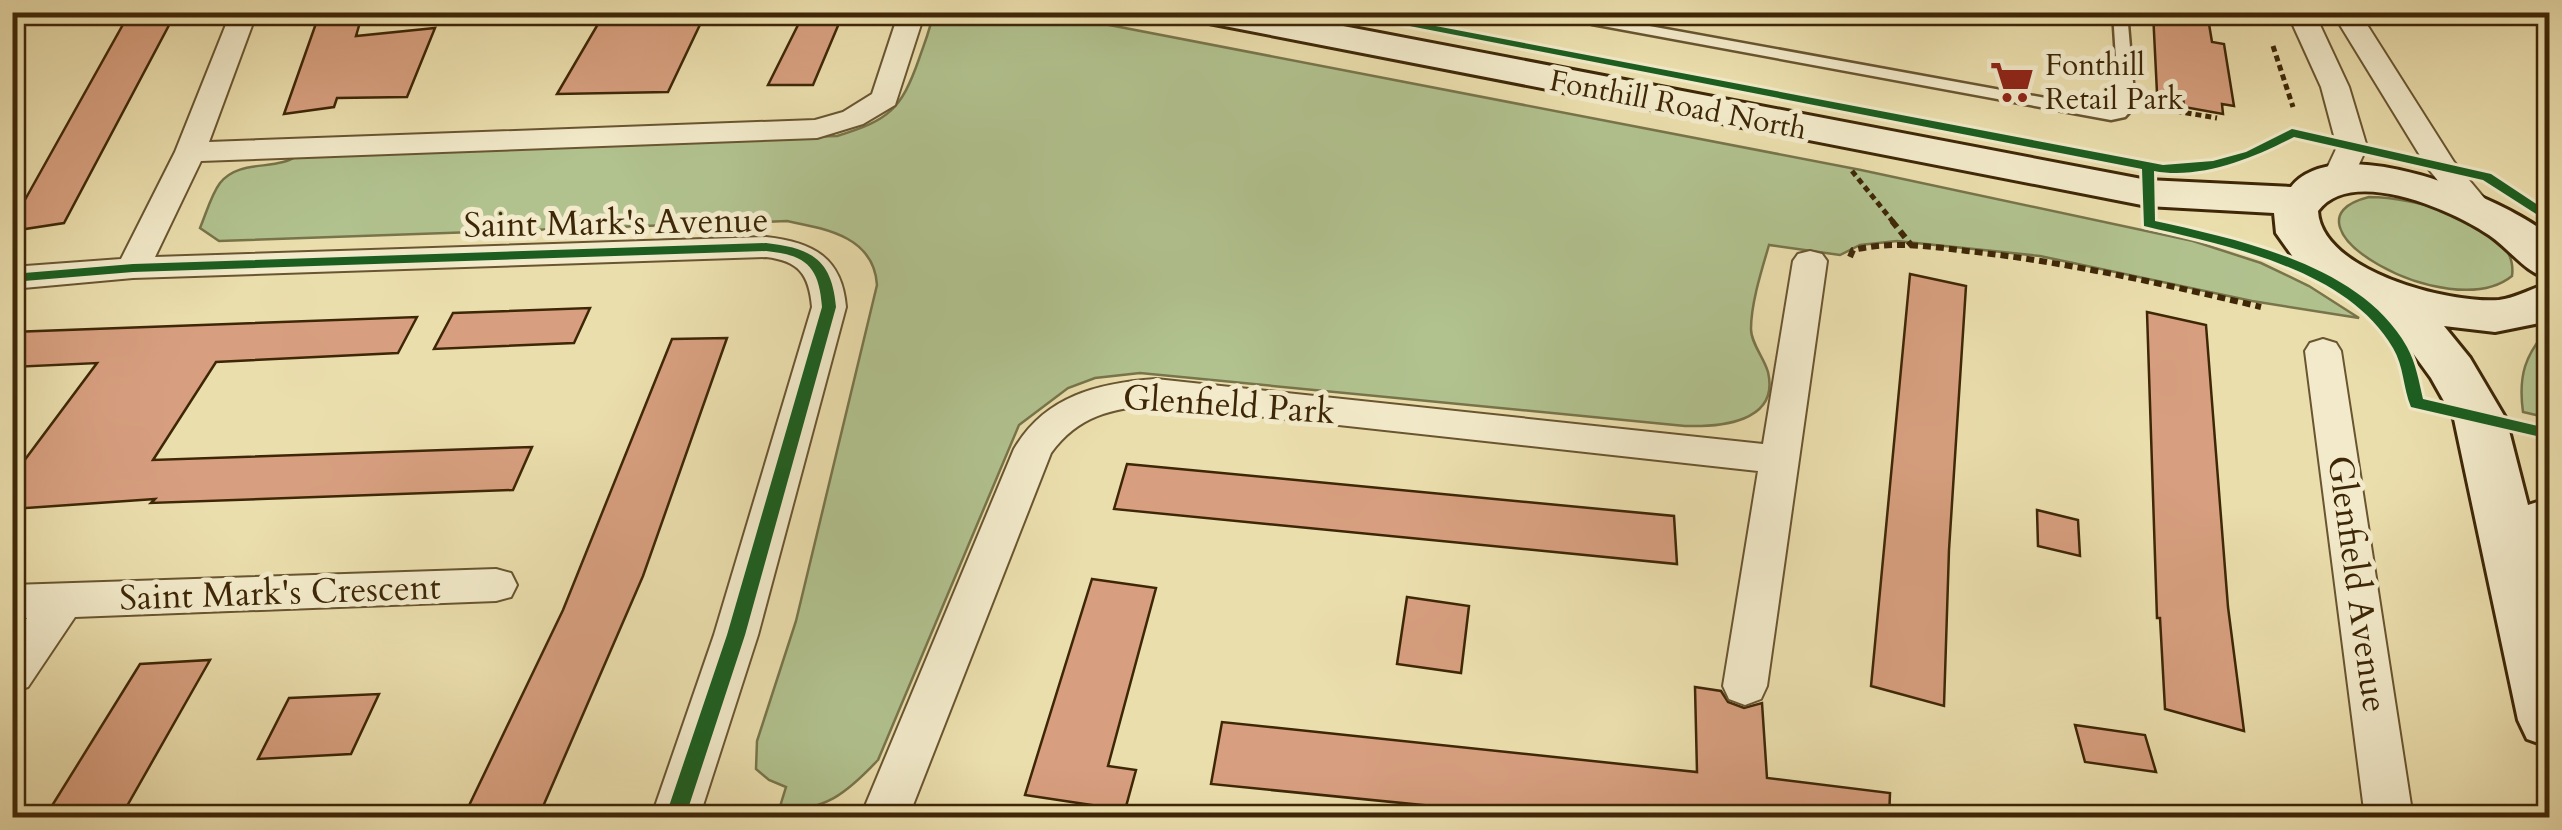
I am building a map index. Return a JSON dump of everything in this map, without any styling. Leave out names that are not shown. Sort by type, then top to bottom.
[{"type":"main road","name":"Fonthill Road North","points":[[1209,12],[2147,193],[2318,191],[2395,182],[2550,236]]},
{"type":"main road","points":[[2313,251],[2299,235],[2318,191]]},
{"type":"main road","name":"Fonthill Road North","points":[[2147,193],[2186,210],[2313,251],[2370,288],[2454,314],[2494,317],[2544,291],[2526,237],[2481,209]]},
{"type":"main road","points":[[2370,288],[2419,327],[2452,370],[2480,418],[2529,534],[2550,720]]},
{"type":"main road","points":[[2480,418],[2489,368],[2502,340],[2544,291]]},
{"type":"street","points":[[133,268],[190,152],[244,12]]},
{"type":"street","points":[[190,152],[817,129],[853,118],[885,99],[912,12]]},
{"type":"street","points":[[2300,12],[2345,114],[2352,146],[2318,191]]},
{"type":"street","points":[[2345,12],[2442,167],[2481,209]]},
{"type":"street","name":"Saint Mark's Avenue","points":[[12,278],[133,268],[766,248],[783,248],[816,262],[829,280],[829,307],[736,635],[675,818]]},
{"type":"street","points":[[1745,686],[1810,261]]},
{"type":"street","name":"Glenfield Avenue","points":[[2323,352],[2389,818]]},
{"type":"street","name":"Glenfield Park","points":[[884,818],[1034,448],[1059,417],[1081,403],[1156,392],[1780,460]]},
{"type":"street","name":"Saint Mark's Crescent","points":[[12,602],[496,585]]},
{"type":"street","points":[[12,674],[64,600]]},
{"type":"lane","points":[[1596,12],[1592,20],[2111,115],[2119,114],[2127,106],[2120,12]]},
{"type":"path","points":[[2272,43],[2293,106]]},
{"type":"path","points":[[2148,95],[2174,100],[2175,111],[2217,118]]},
{"type":"path","points":[[1842,158],[1912,246]]},
{"type":"path","points":[[1850,257],[1853,250],[1866,246],[1912,246],[2080,266],[2261,307]]},
{"type":"green space","points":[[1042,12],[1861,170],[2193,241],[2261,263],[2309,286],[2359,318],[2252,301],[2040,256],[1897,241],[1860,245],[1840,255],[1769,245],[1751,329],[1768,372],[1769,389],[1756,412],[1729,423],[1685,426],[1140,373],[1095,378],[1068,388],[1019,425],[878,760],[834,798],[810,808],[778,813],[786,787],[756,769],[757,741],[796,621],[877,285],[874,269],[858,246],[832,232],[787,221],[219,241],[200,228],[214,193],[229,175],[249,167],[282,162],[300,153],[837,136],[881,118],[899,102],[933,13]]},
{"type":"green space","points":[[2369,197],[2434,207],[2481,226],[2499,240],[2510,257],[2512,276],[2484,288],[2449,289],[2412,280],[2379,265],[2353,246],[2340,227],[2344,210]]},
{"type":"green space","points":[[2549,328],[2549,418],[2523,412],[2522,387],[2529,357]]},
{"type":"building","points":[[130,12],[176,12],[64,223],[12,231],[12,223]]},
{"type":"building","points":[[320,12],[363,12],[356,36],[435,28],[407,97],[337,98],[334,107],[284,114]]},
{"type":"building","points":[[605,12],[706,12],[668,92],[557,94]]},
{"type":"building","points":[[2153,12],[2207,12],[2212,42],[2224,44],[2234,106],[2222,104],[2223,114],[2184,107],[2183,97],[2157,93]]},
{"type":"building","points":[[800,21],[840,21],[813,85],[768,85]]},
{"type":"building","points":[[1910,274],[1966,286],[1949,550],[1944,706],[1871,686]]},
{"type":"building","points":[[590,308],[574,343],[434,349],[453,313]]},
{"type":"building","points":[[2147,312],[2206,325],[2228,607],[2244,731],[2165,709],[2157,618]]},
{"type":"building","points":[[417,317],[398,353],[216,362],[153,460],[532,447],[513,490],[151,503],[155,499],[12,509],[12,477],[97,363],[12,367],[12,332]]},
{"type":"building","points":[[727,338],[643,576],[538,818],[463,818],[563,610],[672,339]]},
{"type":"building","points":[[1127,464],[1674,516],[1677,564],[1114,509]]},
{"type":"building","points":[[2037,510],[2078,520],[2080,556],[2038,546]]},
{"type":"building","points":[[1092,579],[1156,588],[1108,766],[1136,770],[1125,810],[1025,795]]},
{"type":"building","points":[[1407,597],[1469,606],[1461,673],[1397,664]]},
{"type":"building","points":[[210,660],[123,813],[45,817],[140,664]]},
{"type":"building","points":[[1695,687],[1721,691],[1728,702],[1744,708],[1762,703],[1767,778],[1890,793],[1889,818],[1490,818],[1472,816],[1472,810],[1211,784],[1222,722],[1697,772]]},
{"type":"building","points":[[379,694],[351,754],[258,759],[289,698]]},
{"type":"building","points":[[2075,725],[2145,735],[2156,772],[2085,762]]},
{"type":"cycle path","points":[[1343,12],[2163,169],[2213,165],[2250,155],[2292,133],[2487,177],[2550,219]]},
{"type":"cycle path","points":[[2148,166],[2149,223],[2251,249],[2320,277],[2351,295],[2377,317],[2398,344],[2416,403],[2550,434]]},
{"type":"cycle path","points":[[12,278],[133,268],[766,247],[794,251],[813,262],[825,279],[829,307],[736,635],[675,818]]},
{"type":"place","name":"Fonthill Retail Park","points":[[2012,82]]}]
